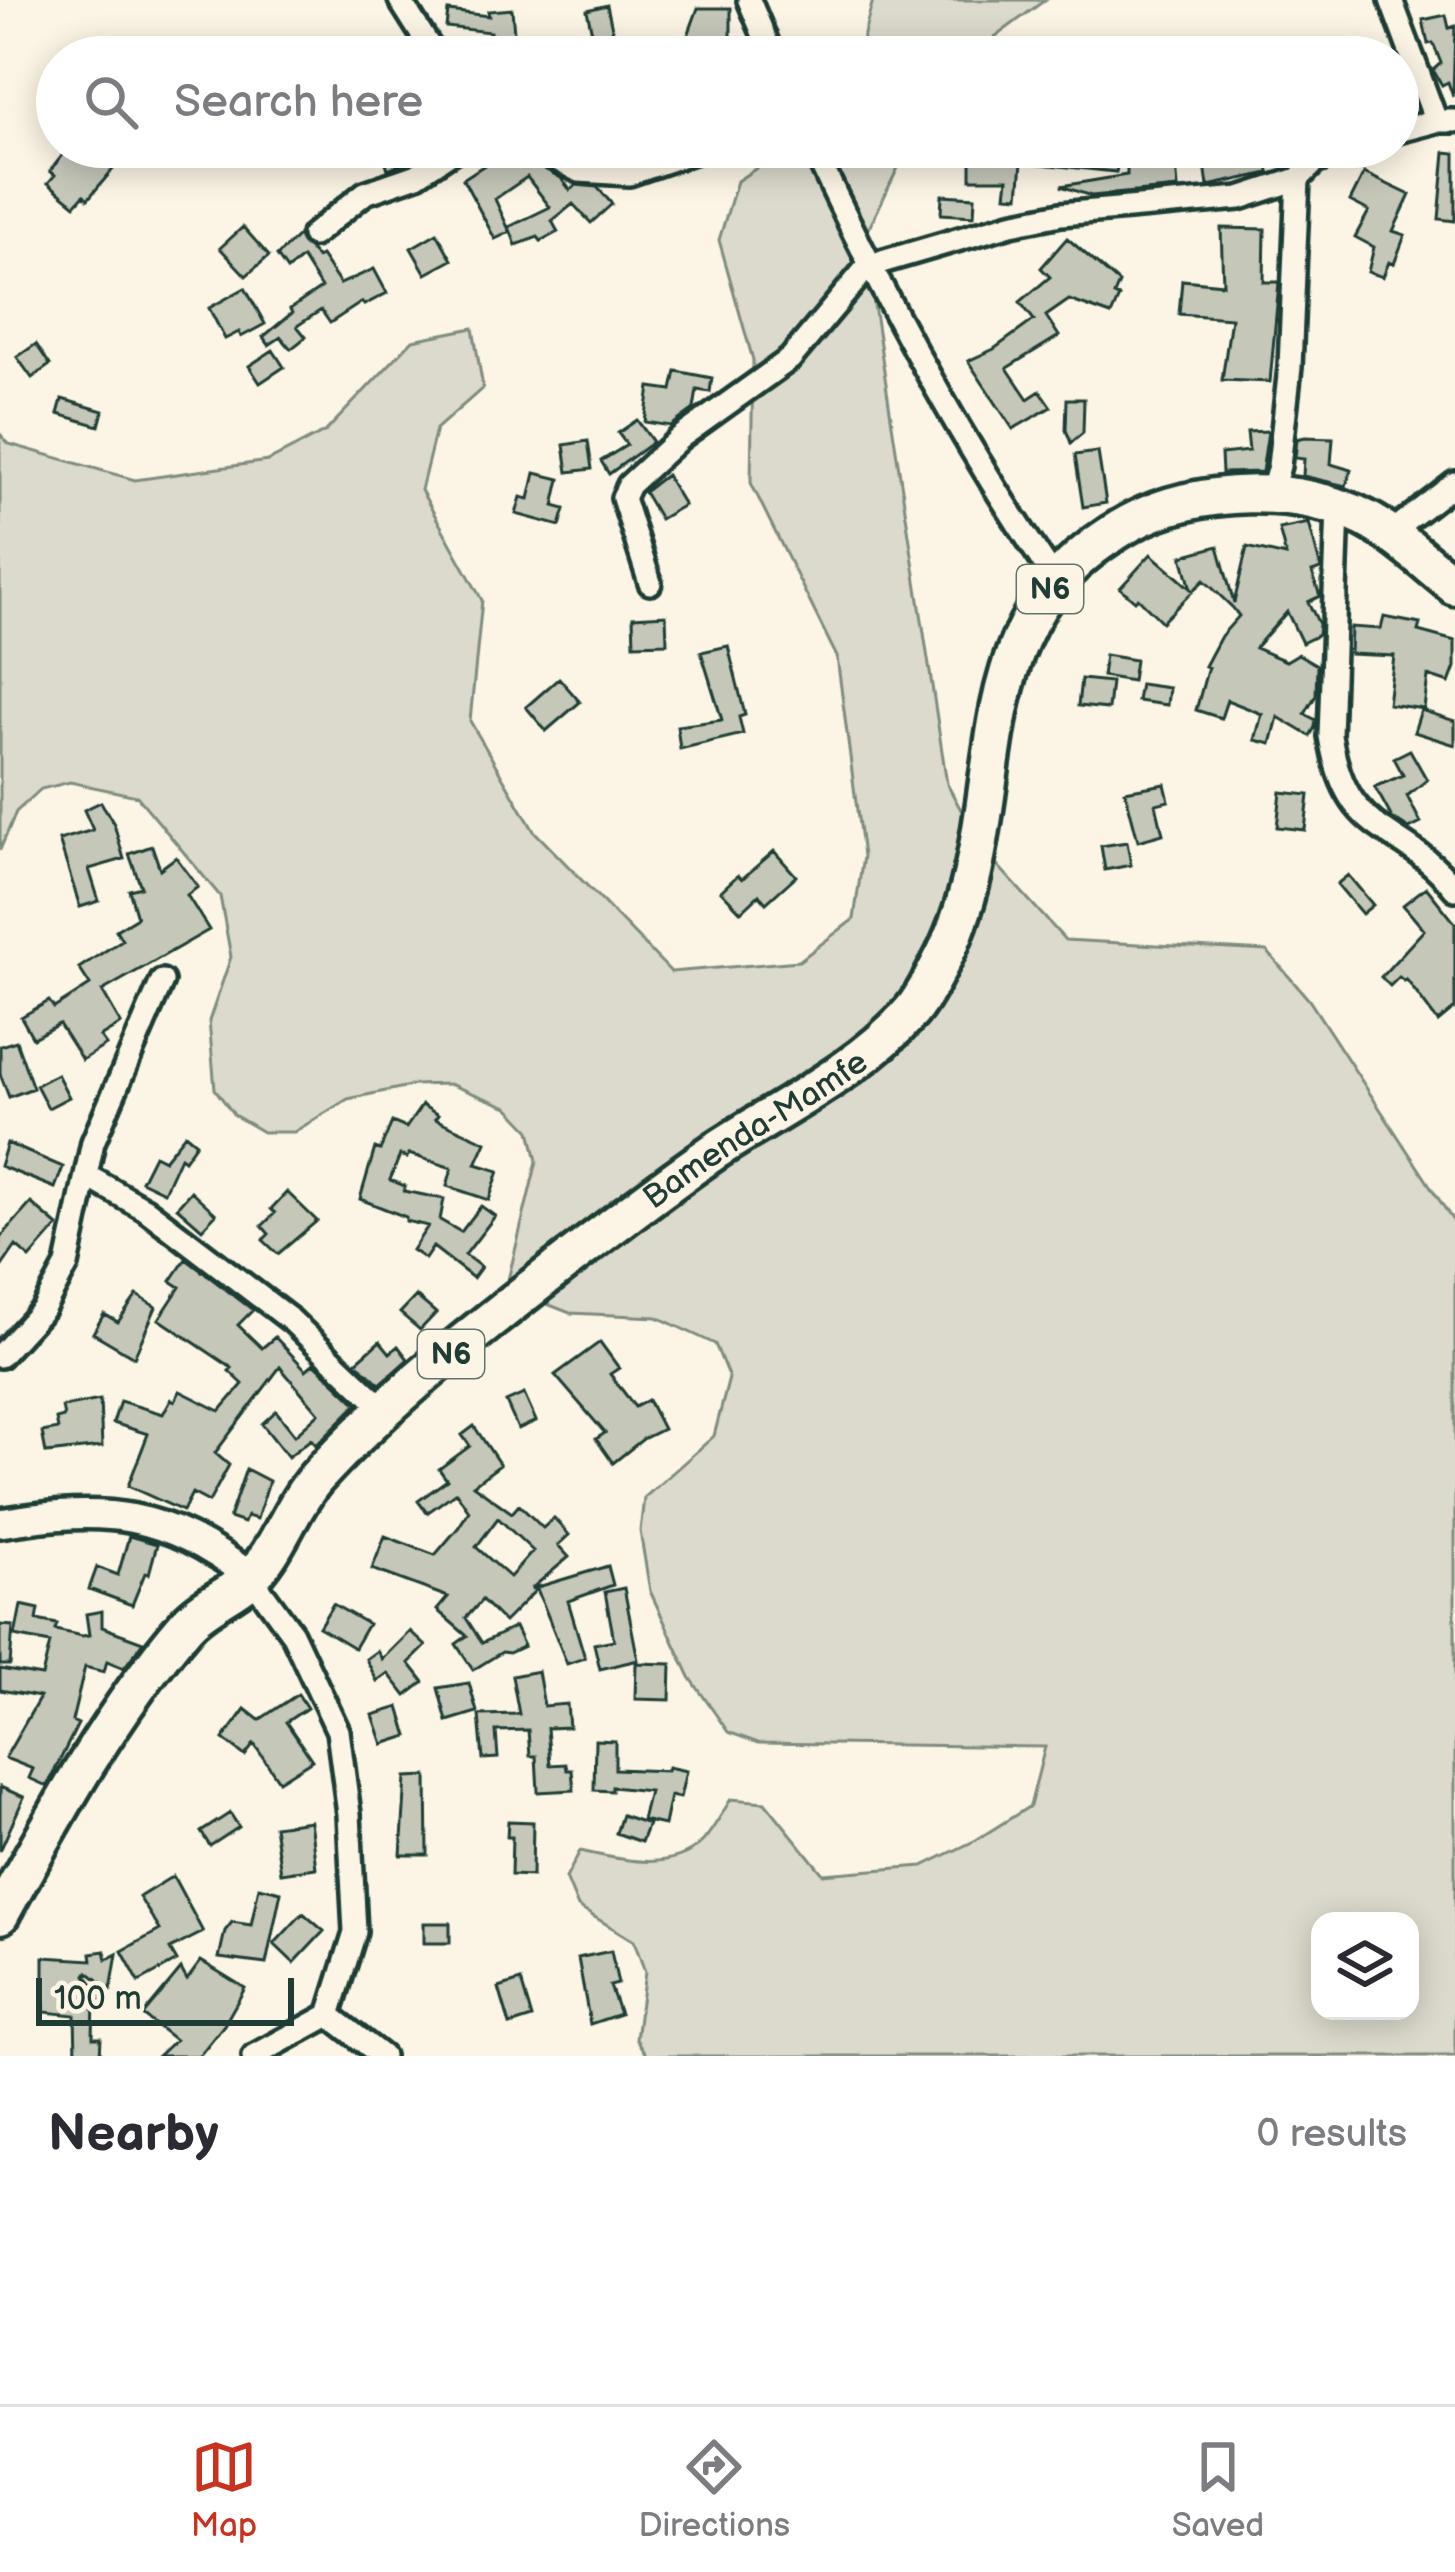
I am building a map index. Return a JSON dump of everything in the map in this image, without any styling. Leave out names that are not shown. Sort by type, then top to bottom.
[{"type":"highway","name":"Bamenda-Mamfe","points":[[0,1915],[46,1832],[138,1688],[190,1619],[251,1576],[312,1483],[384,1408],[708,1156],[843,1070],[906,1018],[932,980],[969,899],[981,847],[1002,687],[1017,646],[1056,581],[1094,547],[1155,511],[1194,500],[1271,495],[1338,507],[1389,534],[1455,586]]},
{"type":"street","points":[[400,0],[423,36]]},
{"type":"street","points":[[749,0],[764,36]]},
{"type":"street","points":[[1391,0],[1407,36]]},
{"type":"street","points":[[1419,62],[1446,121]]},
{"type":"street","points":[[313,235],[365,194],[428,168]]},
{"type":"street","points":[[573,168],[629,174],[646,168]]},
{"type":"street","points":[[823,168],[868,266],[952,417],[1056,581]]},
{"type":"street","points":[[650,583],[623,498],[629,484],[681,437],[790,359],[868,266],[1061,214],[1240,198],[1298,179],[1310,168]]},
{"type":"street","points":[[1271,495],[1280,466],[1290,367],[1298,179]]},
{"type":"street","points":[[1389,534],[1455,483]]},
{"type":"street","points":[[1338,507],[1330,736],[1335,766],[1356,810],[1434,863],[1455,889]]},
{"type":"street","points":[[0,1356],[43,1309],[67,1265],[94,1142],[162,981]]},
{"type":"street","points":[[87,1176],[145,1209],[292,1321],[384,1408]]},
{"type":"street","points":[[0,1523],[102,1512],[132,1517],[202,1543],[251,1576],[292,1633],[338,1731],[353,1852],[355,1932],[329,2015],[254,2056]]},
{"type":"street","points":[[329,2015],[382,2056]]},
{"type":"shaded area","points":[[873,0],[1045,0],[996,36],[864,36]]},
{"type":"shaded area","points":[[756,168],[898,168],[860,247],[868,266],[947,784],[981,847],[1065,940],[1267,951],[1309,1000],[1455,1224],[1455,2056],[647,2056],[636,2039],[645,1972],[634,1941],[578,1907],[566,1878],[580,1851],[644,1861],[676,1858],[703,1841],[731,1799],[765,1802],[823,1874],[923,1866],[1030,1806],[1045,1747],[758,1743],[728,1732],[690,1677],[650,1591],[640,1531],[644,1498],[714,1436],[729,1378],[715,1344],[657,1317],[570,1313],[506,1288],[537,1161],[530,1130],[508,1107],[449,1084],[414,1085],[348,1099],[294,1132],[263,1132],[234,1115],[215,1089],[209,1021],[231,957],[220,896],[137,796],[70,782],[41,789],[16,812],[0,850],[0,434],[9,444],[135,480],[268,461],[326,431],[413,340],[473,328],[483,388],[436,429],[421,490],[482,600],[470,721],[534,831],[671,972],[799,961],[854,919],[863,856],[837,657],[751,483],[753,360],[719,240],[737,181]]},
{"type":"building","points":[[607,5],[614,36],[593,36],[587,10]]},
{"type":"building","points":[[698,8],[731,8],[731,36],[688,36]]},
{"type":"building","points":[[512,9],[514,36],[446,27],[448,11],[489,16],[488,11]]},
{"type":"building","points":[[1446,15],[1449,28],[1455,26],[1453,97],[1448,82],[1442,85],[1433,70],[1441,63],[1433,43],[1428,44],[1423,20]]},
{"type":"building","points":[[1445,152],[1455,153],[1455,221],[1439,219]]},
{"type":"building","points":[[114,168],[88,199],[84,195],[75,205],[48,183],[55,175],[50,171]]},
{"type":"building","points":[[480,168],[542,168],[561,178],[570,190],[576,185],[597,187],[612,204],[591,223],[573,204],[552,221],[558,232],[516,245],[509,227],[550,207],[527,177],[495,199],[510,232],[495,239],[463,179]]},
{"type":"building","points":[[971,168],[1021,168],[1019,196],[1006,195],[1008,179],[971,179]]},
{"type":"building","points":[[1127,168],[1176,168],[1178,188],[1091,196],[1061,186],[1127,175]]},
{"type":"building","points":[[1205,168],[1269,168],[1269,173],[1208,186]]},
{"type":"building","points":[[1364,173],[1410,195],[1393,231],[1405,235],[1394,264],[1389,262],[1383,277],[1368,272],[1374,247],[1355,237],[1369,211],[1350,201]]},
{"type":"building","points":[[942,195],[975,197],[974,216],[941,214]]},
{"type":"building","points":[[243,227],[269,256],[246,276],[220,248]]},
{"type":"building","points":[[1221,228],[1265,229],[1264,282],[1279,282],[1270,382],[1222,380],[1231,318],[1179,314],[1182,280],[1223,284]]},
{"type":"building","points":[[437,233],[452,260],[426,274],[411,248]]},
{"type":"building","points":[[298,236],[317,258],[321,256],[340,284],[374,269],[387,293],[362,302],[330,323],[321,310],[297,326],[306,337],[291,349],[281,337],[269,345],[263,337],[292,313],[290,309],[321,288],[302,258],[287,270],[277,256]]},
{"type":"building","points":[[1067,238],[1119,283],[1114,295],[1119,297],[1111,315],[1069,300],[1046,316],[1059,336],[1007,368],[1028,399],[1040,391],[1051,407],[1013,429],[968,361],[1034,320],[1020,302],[1050,277],[1041,268]]},
{"type":"building","points":[[245,288],[265,324],[241,337],[239,332],[225,339],[209,308]]},
{"type":"building","points":[[36,344],[50,365],[32,378],[17,357]]},
{"type":"building","points":[[273,350],[284,367],[260,383],[249,366]]},
{"type":"building","points":[[676,371],[712,378],[710,392],[697,390],[694,409],[671,426],[645,422],[650,387],[672,390]]},
{"type":"building","points":[[62,399],[103,411],[99,426],[58,414]]},
{"type":"building","points":[[1067,399],[1084,399],[1083,433],[1071,443],[1066,430]]},
{"type":"building","points":[[637,420],[653,442],[609,474],[601,461],[627,445],[618,433]]},
{"type":"building","points":[[1268,431],[1262,472],[1222,473],[1221,454],[1249,451],[1247,432]]},
{"type":"building","points":[[1333,438],[1331,464],[1351,470],[1346,486],[1303,476],[1304,459],[1295,458],[1297,439]]},
{"type":"building","points":[[588,441],[592,469],[568,472],[564,445]]},
{"type":"building","points":[[1098,452],[1106,503],[1083,507],[1075,455]]},
{"type":"building","points":[[535,473],[560,479],[554,506],[565,509],[560,526],[516,514],[521,497],[529,499]]},
{"type":"building","points":[[666,475],[684,505],[660,519],[644,492]]},
{"type":"building","points":[[1309,523],[1321,569],[1312,572],[1320,596],[1308,602],[1319,624],[1318,635],[1302,643],[1287,612],[1255,648],[1286,661],[1298,654],[1317,665],[1316,695],[1305,714],[1316,720],[1315,727],[1310,736],[1278,717],[1271,744],[1255,740],[1262,714],[1227,700],[1221,718],[1196,710],[1205,666],[1221,636],[1239,616],[1233,608],[1204,580],[1162,622],[1120,588],[1151,554],[1191,589],[1182,556],[1218,546],[1234,603],[1247,547],[1286,556],[1279,529]]},
{"type":"building","points":[[666,615],[667,643],[634,644],[633,617]]},
{"type":"building","points":[[1384,617],[1420,624],[1418,631],[1455,641],[1455,667],[1449,683],[1428,676],[1424,709],[1388,704],[1394,656],[1350,654],[1351,627],[1381,629]]},
{"type":"building","points":[[728,646],[745,715],[739,717],[743,734],[680,749],[677,726],[722,720],[701,652]]},
{"type":"building","points":[[1105,655],[1135,660],[1132,681],[1102,676]]},
{"type":"building","points":[[559,678],[580,702],[546,731],[526,707]]},
{"type":"building","points":[[1081,679],[1111,682],[1108,709],[1078,706]]},
{"type":"building","points":[[1140,684],[1169,688],[1167,705],[1137,701]]},
{"type":"building","points":[[1421,710],[1455,721],[1455,745],[1414,732]]},
{"type":"building","points":[[1410,750],[1427,780],[1407,796],[1421,823],[1409,829],[1392,818],[1375,787],[1403,775],[1394,758]]},
{"type":"building","points":[[1165,784],[1169,801],[1156,804],[1163,834],[1138,841],[1125,791]]},
{"type":"building","points":[[1281,792],[1309,795],[1305,830],[1277,827]]},
{"type":"building","points":[[101,802],[114,824],[124,859],[89,869],[99,901],[80,907],[59,840],[93,830],[84,810]]},
{"type":"building","points":[[1127,842],[1131,865],[1105,870],[1101,846]]},
{"type":"building","points":[[152,846],[160,869],[176,857],[198,887],[187,895],[209,930],[102,991],[121,1024],[100,1037],[106,1045],[82,1060],[59,1024],[33,1038],[21,1017],[49,1001],[54,1008],[90,985],[79,968],[122,940],[116,930],[137,917],[129,890],[141,887],[129,854]]},
{"type":"building","points":[[774,851],[796,876],[766,903],[759,895],[741,912],[721,891]]},
{"type":"building","points":[[1348,875],[1373,905],[1362,914],[1337,884]]},
{"type":"building","points":[[1426,887],[1455,923],[1455,1008],[1438,1022],[1406,979],[1399,977],[1390,986],[1381,977],[1424,930],[1403,905]]},
{"type":"building","points":[[16,1041],[33,1088],[9,1097],[0,1074],[0,1046]]},
{"type":"building","points":[[57,1074],[69,1097],[48,1108],[36,1085]]},
{"type":"building","points":[[422,1105],[438,1115],[435,1119],[486,1142],[476,1164],[499,1171],[489,1200],[447,1186],[452,1168],[409,1154],[407,1158],[400,1155],[390,1180],[405,1186],[404,1191],[444,1199],[440,1220],[461,1232],[481,1206],[495,1216],[465,1255],[481,1267],[473,1278],[433,1247],[425,1259],[412,1250],[428,1226],[360,1199],[375,1148],[380,1150],[392,1122],[406,1128]]},
{"type":"building","points":[[185,1134],[196,1143],[184,1160],[180,1157],[164,1192],[141,1181],[154,1155],[164,1160]]},
{"type":"building","points":[[7,1143],[63,1167],[55,1188],[0,1166]]},
{"type":"building","points":[[191,1191],[216,1214],[202,1229],[177,1207]]},
{"type":"building","points":[[287,1192],[317,1221],[278,1254],[263,1240],[269,1234],[262,1226]]},
{"type":"building","points":[[31,1203],[58,1226],[30,1258],[16,1246],[0,1269],[0,1238]]},
{"type":"building","points":[[186,1259],[253,1310],[238,1325],[262,1348],[275,1337],[306,1370],[314,1363],[357,1404],[316,1445],[311,1439],[288,1457],[262,1424],[276,1411],[295,1435],[319,1413],[280,1367],[215,1453],[229,1465],[209,1502],[192,1493],[183,1511],[128,1486],[148,1434],[113,1423],[120,1401],[163,1414],[180,1391],[220,1411],[243,1384],[229,1371],[232,1368],[159,1319],[180,1287],[171,1281]]},
{"type":"building","points":[[137,1295],[156,1307],[134,1357],[93,1333],[104,1314],[118,1322]]},
{"type":"building","points":[[416,1296],[436,1313],[420,1330],[400,1313]]},
{"type":"building","points":[[380,1341],[390,1353],[398,1346],[408,1359],[380,1384],[356,1362]]},
{"type":"building","points":[[600,1342],[619,1368],[610,1374],[635,1407],[648,1400],[663,1429],[613,1463],[596,1439],[605,1433],[555,1375]]},
{"type":"building","points":[[524,1394],[536,1421],[518,1429],[506,1402]]},
{"type":"building","points":[[100,1400],[102,1447],[46,1453],[42,1432],[58,1429],[56,1419],[64,1417],[62,1407]]},
{"type":"building","points":[[474,1426],[500,1465],[473,1485],[512,1513],[519,1505],[543,1528],[554,1518],[569,1535],[558,1545],[569,1557],[531,1589],[608,1566],[613,1585],[568,1601],[585,1658],[567,1664],[537,1589],[504,1622],[482,1600],[466,1618],[482,1643],[515,1627],[524,1646],[502,1652],[473,1670],[456,1644],[467,1636],[437,1610],[448,1597],[372,1569],[385,1536],[435,1555],[458,1528],[469,1511],[456,1492],[427,1513],[418,1501],[447,1480],[439,1469],[470,1446],[462,1435]],"holes":[[[498,1518],[533,1551],[510,1577],[476,1547]]]},
{"type":"building","points":[[246,1469],[269,1481],[257,1519],[247,1516],[244,1523],[229,1518]]},
{"type":"building","points":[[129,1536],[157,1544],[149,1574],[145,1573],[132,1605],[89,1589],[97,1567],[118,1575]]},
{"type":"building","points":[[624,1588],[638,1660],[600,1669],[594,1644],[614,1640],[605,1592]]},
{"type":"building","points":[[333,1604],[368,1624],[354,1648],[319,1627]]},
{"type":"building","points":[[21,1605],[39,1609],[37,1620],[57,1624],[55,1630],[82,1636],[89,1635],[86,1614],[102,1611],[102,1627],[143,1642],[124,1668],[107,1661],[104,1672],[85,1667],[72,1721],[78,1724],[47,1786],[29,1778],[33,1769],[5,1758],[40,1697],[0,1690],[0,1669],[42,1676],[50,1643],[15,1636]]},
{"type":"building","points":[[0,1625],[13,1626],[10,1665],[0,1665]]},
{"type":"building","points":[[410,1631],[426,1646],[409,1663],[424,1682],[406,1696],[388,1673],[377,1681],[366,1659],[377,1651],[382,1659]]},
{"type":"building","points":[[636,1663],[671,1664],[670,1700],[635,1699]]},
{"type":"building","points":[[538,1671],[544,1706],[567,1704],[569,1727],[547,1728],[550,1765],[566,1764],[572,1770],[574,1790],[538,1792],[536,1756],[530,1756],[528,1730],[496,1731],[498,1758],[483,1759],[479,1715],[519,1714],[512,1676]]},
{"type":"building","points":[[469,1683],[477,1712],[447,1721],[438,1688]]},
{"type":"building","points":[[298,1694],[307,1708],[286,1722],[312,1760],[279,1781],[254,1744],[245,1756],[223,1739],[245,1709],[259,1720]]},
{"type":"building","points":[[399,1707],[408,1736],[383,1744],[373,1715]]},
{"type":"building","points":[[595,1740],[615,1741],[615,1769],[686,1771],[680,1798],[670,1796],[664,1825],[642,1820],[649,1791],[594,1790]]},
{"type":"building","points":[[427,1776],[428,1855],[401,1855],[406,1777]]},
{"type":"building","points":[[0,1787],[24,1797],[0,1851]]},
{"type":"building","points":[[230,1813],[239,1827],[210,1846],[201,1832]]},
{"type":"building","points":[[622,1815],[648,1824],[641,1842],[616,1833]]},
{"type":"building","points":[[310,1821],[316,1868],[281,1873],[274,1826]]},
{"type":"building","points":[[508,1821],[533,1822],[532,1876],[511,1875]]},
{"type":"building","points":[[173,1876],[203,1932],[170,1949],[177,1961],[139,1982],[122,1951],[160,1930],[139,1897]]},
{"type":"building","points":[[259,1887],[281,1892],[266,1964],[219,1958],[232,1922],[251,1925]]},
{"type":"building","points":[[303,1913],[324,1931],[294,1963],[274,1944]]},
{"type":"building","points":[[424,1923],[450,1923],[450,1943],[424,1943]]},
{"type":"building","points":[[105,1951],[107,1959],[117,1954],[111,1990],[88,1972],[86,1975],[106,2001],[94,1999],[93,2038],[101,2038],[100,2056],[76,2056],[75,2015],[44,2012],[44,1957],[92,1960],[91,1953]]},
{"type":"building","points":[[611,1951],[618,1984],[610,1986],[620,2014],[590,2024],[578,1958]]},
{"type":"building","points":[[201,1961],[245,1988],[199,2056],[158,2056],[175,2040],[143,2015],[181,1969],[187,1980]]},
{"type":"building","points":[[521,1981],[532,2018],[510,2025],[499,1988]]}]
